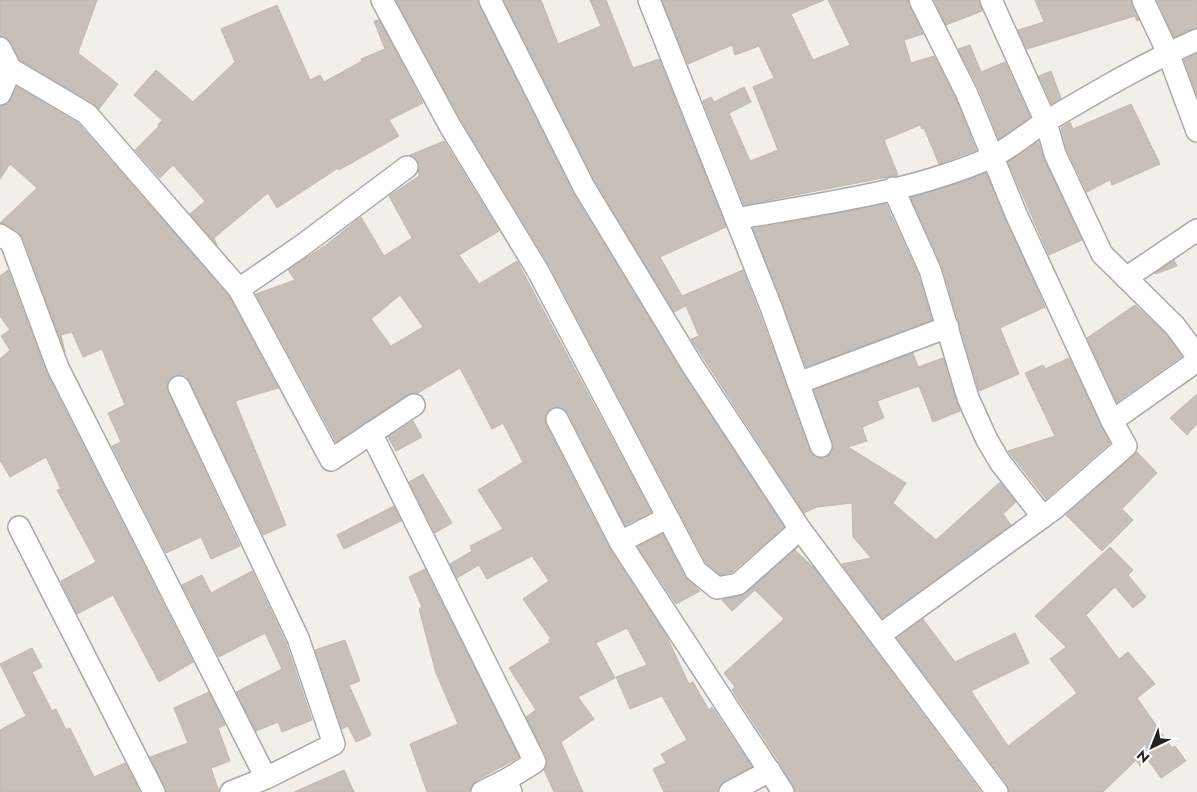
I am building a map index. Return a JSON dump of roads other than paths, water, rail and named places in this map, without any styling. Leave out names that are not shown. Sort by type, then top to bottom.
[{"type":"street","points":[[382,0],[450,126],[538,270],[696,571],[717,588],[738,584],[800,529]]},
{"type":"street","points":[[490,0],[584,187],[692,365],[800,529],[997,792]]},
{"type":"street","points":[[649,0],[736,219],[821,446]]},
{"type":"street","points":[[880,635],[1044,517],[1126,446],[1112,421],[1016,214],[967,94],[920,0]]},
{"type":"street","points":[[991,0],[1046,122],[1056,154],[1102,254],[1175,326],[1197,356]]},
{"type":"street","points":[[1143,0],[1168,53],[1197,131]]},
{"type":"street","points":[[736,219],[893,188],[957,171],[993,156],[1046,122],[1168,53],[1197,40]]},
{"type":"street","points":[[0,48],[11,70],[87,114],[238,289],[331,460],[414,405]]},
{"type":"street","points":[[0,94],[11,70]]},
{"type":"street","points":[[238,289],[300,247],[407,167]]},
{"type":"street","points":[[893,188],[924,253],[968,398],[987,440],[1000,462],[1044,517]]},
{"type":"street","points":[[1126,278],[1197,230]]},
{"type":"street","points":[[0,235],[11,242],[58,368],[266,778]]},
{"type":"street","points":[[798,383],[948,327]]},
{"type":"street","points":[[1112,421],[1197,361]]},
{"type":"street","points":[[179,387],[298,638],[334,744],[266,778],[231,792]]},
{"type":"street","points":[[557,419],[620,542],[783,792]]},
{"type":"street","points":[[371,433],[535,762],[508,786],[482,792]]},
{"type":"street","points":[[620,542],[667,518]]},
{"type":"street","points":[[19,527],[154,792]]},
{"type":"street","points":[[730,792],[770,771]]}]
